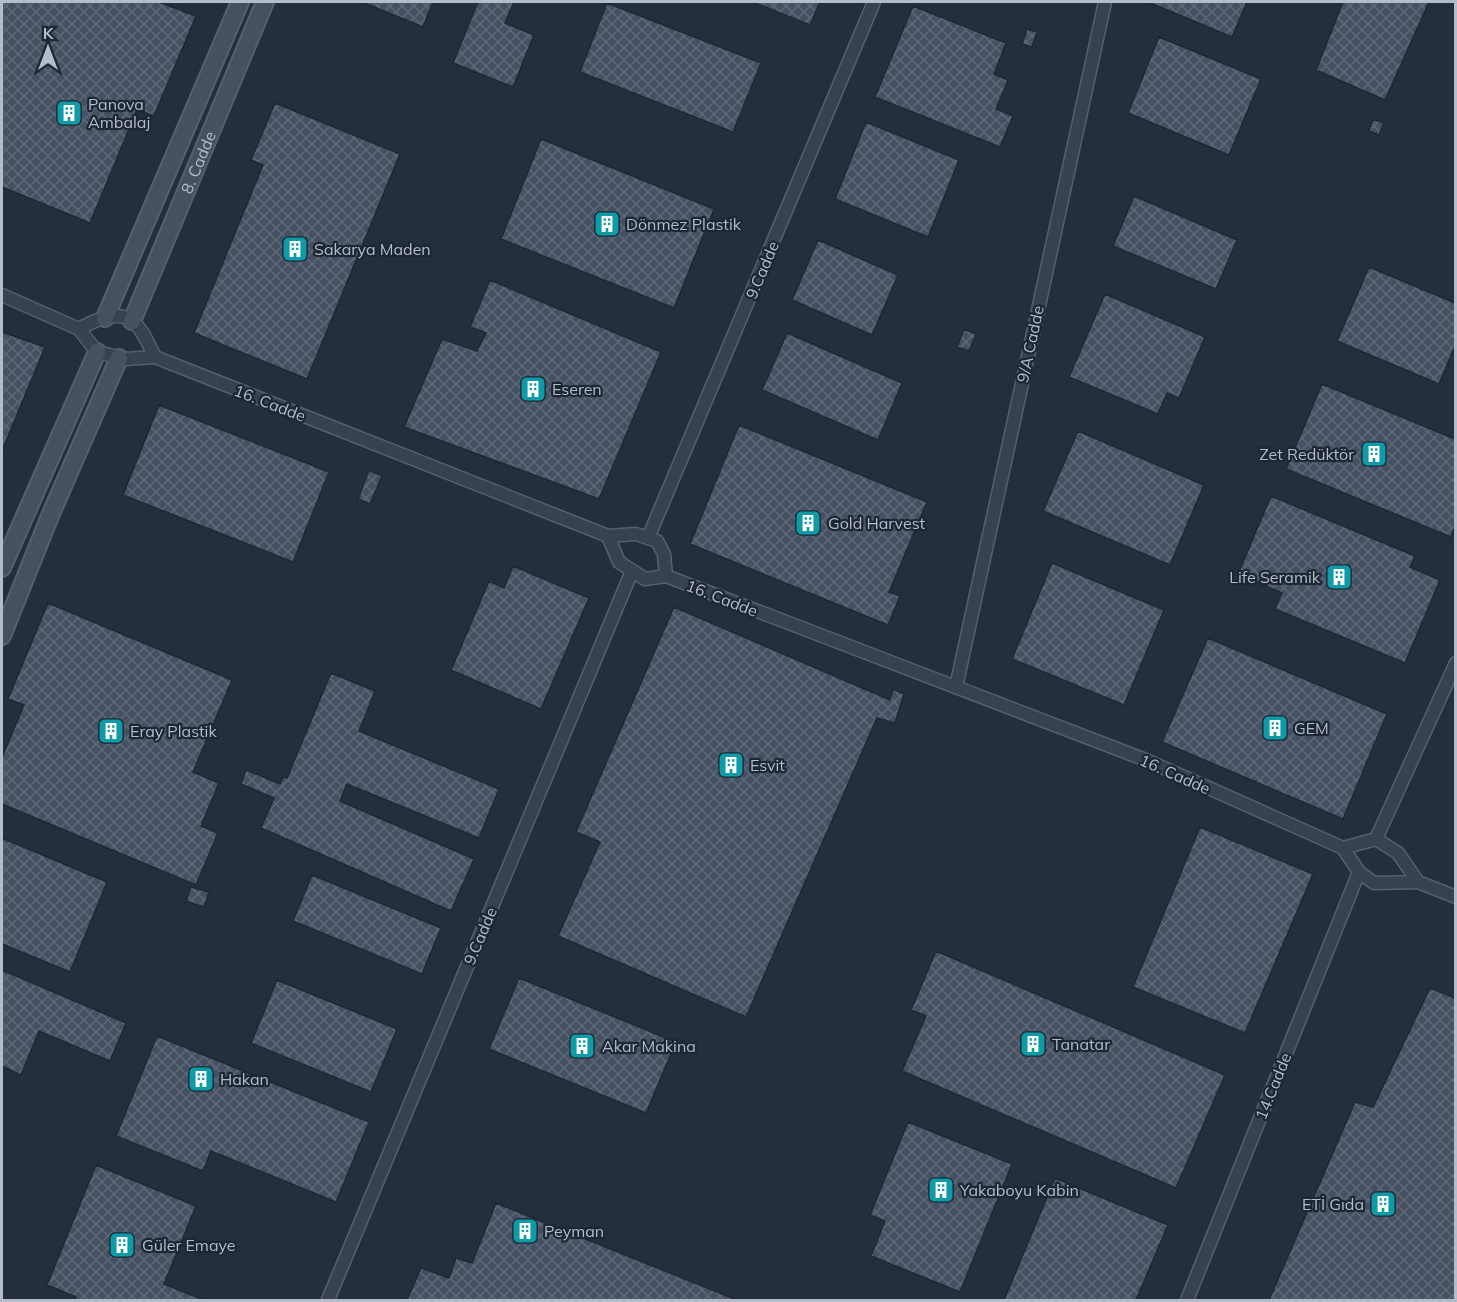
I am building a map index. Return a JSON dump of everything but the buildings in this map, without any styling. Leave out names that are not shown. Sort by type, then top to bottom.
[{"type":"street","name":"8. Cadde","points":[[105,318],[240,2]]},
{"type":"street","name":"8. Cadde","points":[[132,321],[265,2]]},
{"type":"street","name":"9.Cadde","points":[[648,538],[874,2]]},
{"type":"street","name":"9/A Cadde","points":[[956,687],[1104,2]]},
{"type":"street","points":[[2,295],[79,328],[98,352],[2,568]]},
{"type":"street","points":[[79,328],[97,318],[122,317],[132,321],[143,334],[155,357]]},
{"type":"street","name":"16. Cadde","points":[[98,352],[126,359],[155,357],[608,536]]},
{"type":"street","points":[[2,636],[50,516],[119,358]]},
{"type":"street","points":[[632,571],[619,562],[608,536],[636,534],[657,541],[664,555],[666,576]]},
{"type":"street","name":"9.Cadde","points":[[328,1300],[632,571]]},
{"type":"street","name":"16. Cadde","points":[[632,571],[645,579],[666,576],[1146,760],[1343,848]]},
{"type":"street","points":[[1376,839],[1455,663]]},
{"type":"street","points":[[1418,882],[1398,853],[1376,839],[1343,848],[1359,872],[1374,883],[1418,882],[1455,897]]},
{"type":"street","name":"14.Cadde","points":[[1187,1300],[1359,872]]},
{"type":"place","name":"Panova Ambalaj","points":[[69,113]]},
{"type":"place","name":"Dönmez Plastik","points":[[607,224]]},
{"type":"place","name":"Sakarya Maden","points":[[295,249]]},
{"type":"place","name":"Eseren","points":[[533,389]]},
{"type":"place","name":"Zet Redüktör","points":[[1374,454]]},
{"type":"place","name":"Gold Harvest","points":[[808,523]]},
{"type":"place","name":"Life Seramik","points":[[1339,577]]},
{"type":"place","name":"GEM","points":[[1275,728]]},
{"type":"place","name":"Eray Plastik","points":[[111,731]]},
{"type":"place","name":"Esvit","points":[[731,765]]},
{"type":"place","name":"Tanatar","points":[[1033,1044]]},
{"type":"place","name":"Akar Makina","points":[[582,1046]]},
{"type":"place","name":"Hakan","points":[[201,1079]]},
{"type":"place","name":"Yakaboyu Kabin","points":[[941,1190]]},
{"type":"place","name":"ETİ Gıda","points":[[1383,1204]]},
{"type":"place","name":"Peyman","points":[[525,1231]]},
{"type":"place","name":"Güler Emaye","points":[[122,1245]]}]
